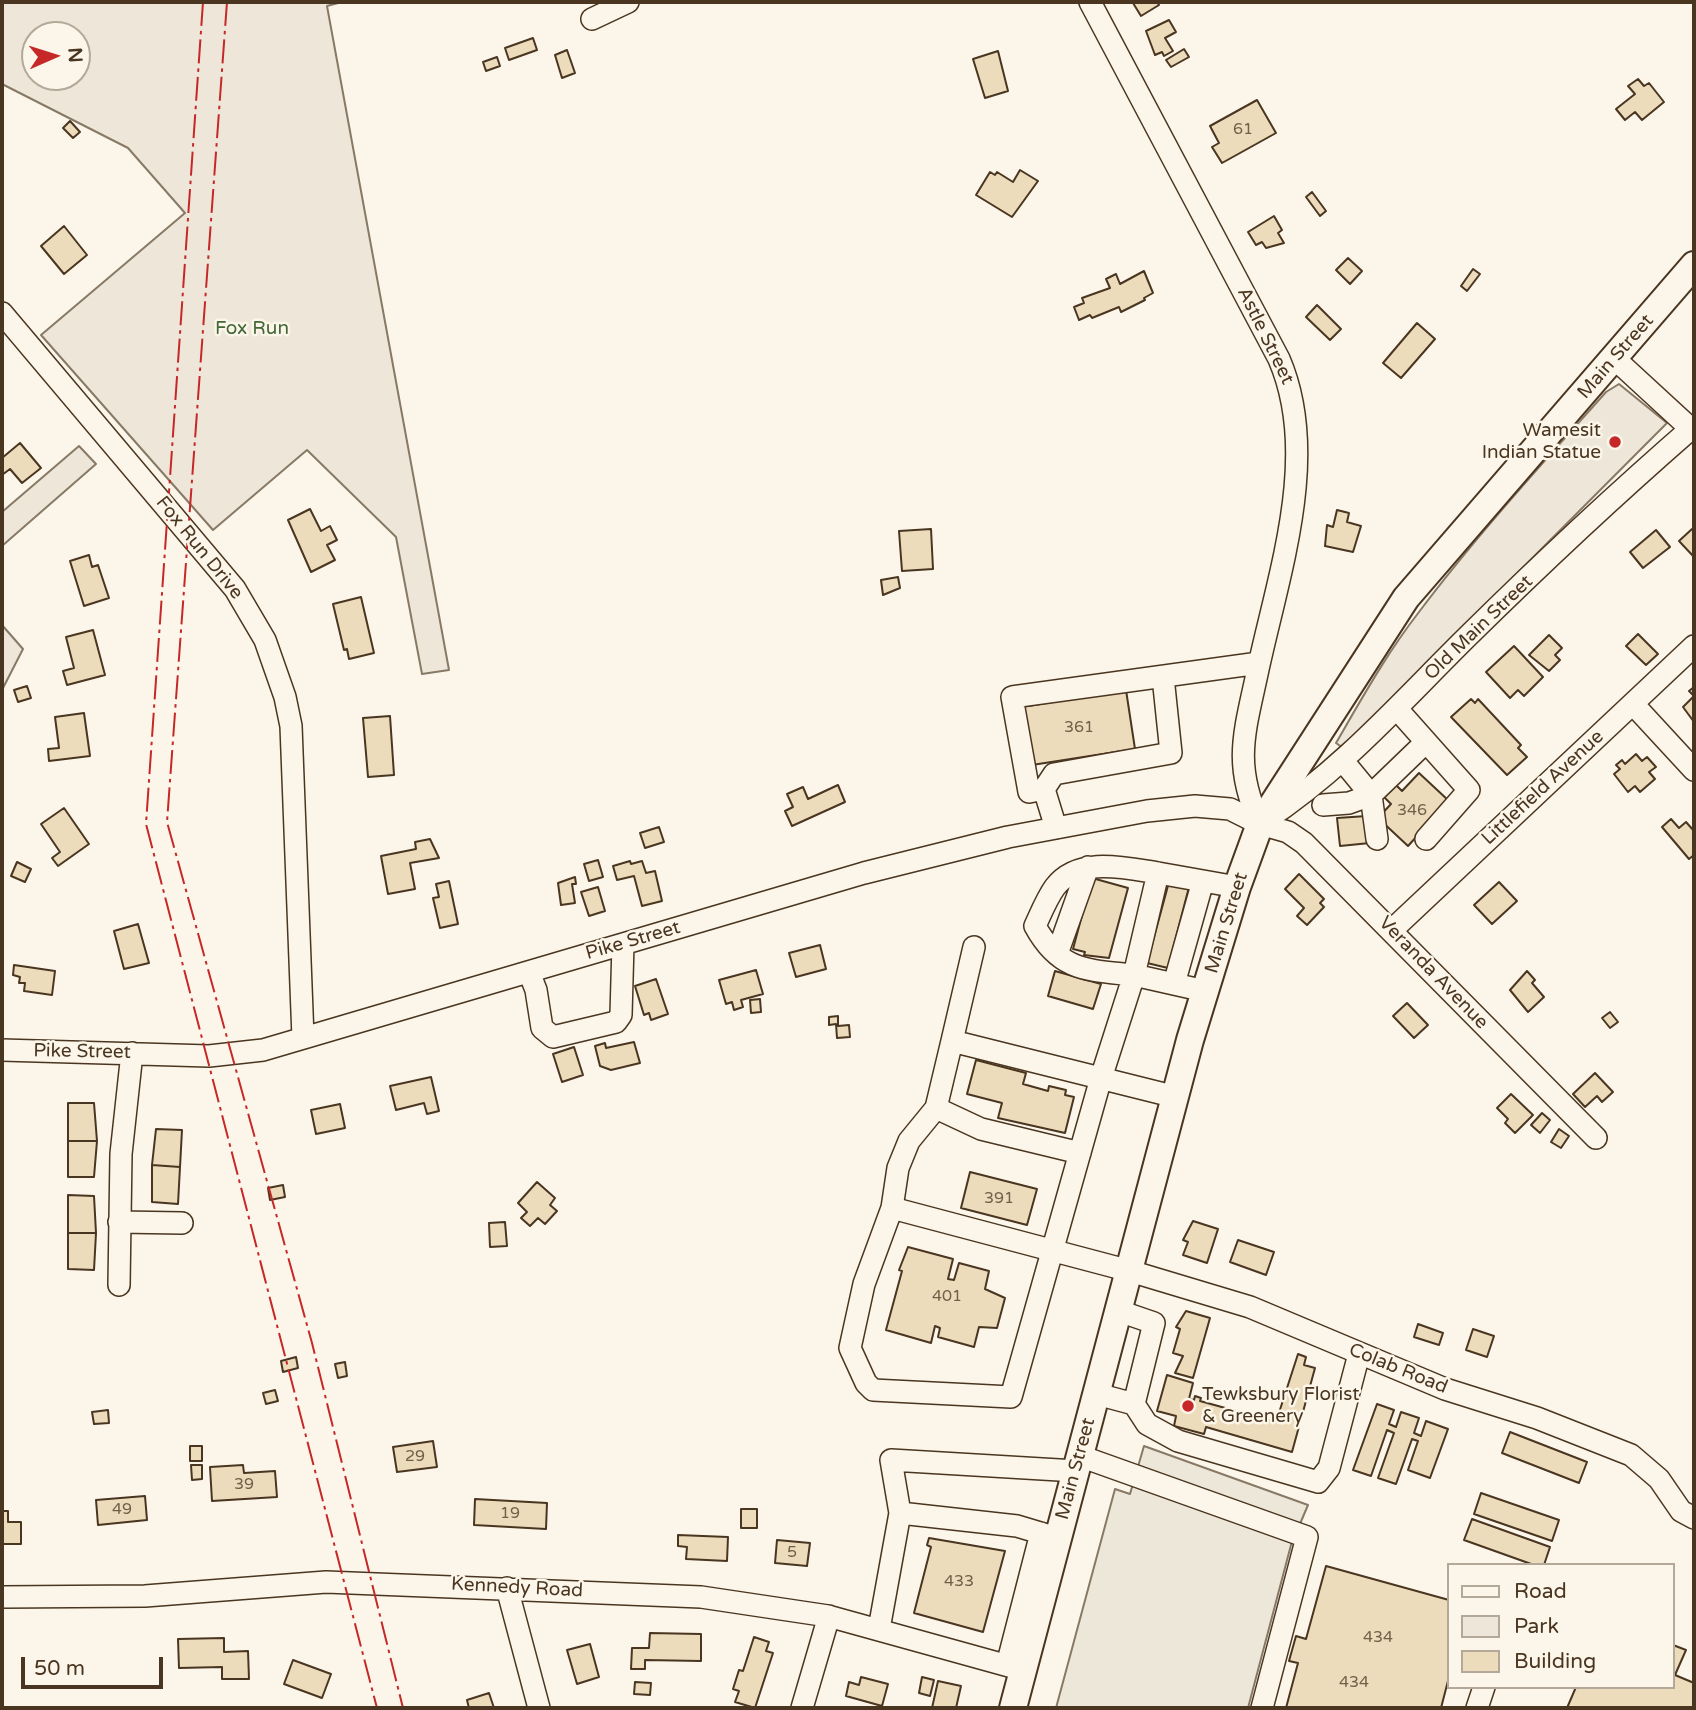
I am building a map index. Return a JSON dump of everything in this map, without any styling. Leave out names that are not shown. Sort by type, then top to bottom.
[{"type":"main road","name":"Main Street","points":[[1013,1708],[1015,1668],[1049,1536],[1078,1463],[1205,991],[1237,887],[1260,824],[1406,598],[1694,265]]},
{"type":"street","points":[[592,19],[628,2]]},
{"type":"street","name":"Astle Street","points":[[1090,2],[1255,313],[1291,389],[1296,416],[1298,463],[1287,536],[1241,749],[1247,797],[1260,824]]},
{"type":"street","name":"Fox Run Drive","points":[[2,313],[236,589],[265,640],[285,697],[294,756],[303,1038]]},
{"type":"street","points":[[1615,359],[1692,428]]},
{"type":"street","name":"Old Main Street","points":[[1260,824],[1294,802],[1343,761],[1469,635],[1692,428]]},
{"type":"street","name":"Littlefield Avenue","points":[[1392,930],[1694,646]]},
{"type":"street","points":[[1163,677],[1171,753],[1054,774],[1044,789],[1029,792],[1012,697],[1259,663]]},
{"type":"street","points":[[1633,704],[1694,770]]},
{"type":"street","points":[[1397,709],[1469,790],[1426,839]]},
{"type":"street","points":[[1323,805],[1349,803],[1371,795],[1426,742]]},
{"type":"street","points":[[1343,761],[1371,795],[1377,839]]},
{"type":"street","points":[[1044,789],[1056,828]]},
{"type":"street","name":"Pike Street","points":[[2,1050],[209,1056],[263,1050],[864,873],[972,845],[1147,811],[1195,806],[1230,809],[1260,824]]},
{"type":"street","name":"Veranda Avenue","points":[[1260,824],[1288,832],[1304,843],[1596,1138]]},
{"type":"street","points":[[1205,991],[1135,975],[1077,969],[1045,945],[1035,926],[1054,888],[1064,877],[1088,867],[1122,867],[1237,887]]},
{"type":"street","points":[[1057,954],[1088,867]]},
{"type":"street","points":[[974,947],[936,1108],[909,1141],[898,1168],[892,1208],[864,1284],[850,1348],[866,1383],[873,1390],[1012,1397],[1101,1078],[1135,975],[1158,873]]},
{"type":"street","points":[[1174,984],[1203,881]]},
{"type":"street","points":[[529,972],[536,990],[542,1028],[546,1033],[553,1037],[593,1029],[616,1022],[621,1014],[623,944]]},
{"type":"street","points":[[952,1041],[1176,1097]]},
{"type":"street","points":[[119,1285],[121,1154],[132,1054]]},
{"type":"street","points":[[936,1108],[981,1129],[1080,1153]]},
{"type":"street","name":"Colab Road","points":[[892,1208],[1130,1271],[1250,1307],[1445,1390],[1537,1418],[1631,1455],[1659,1479],[1681,1511],[1694,1518]]},
{"type":"street","points":[[119,1222],[182,1223]]},
{"type":"street","points":[[1119,1311],[1154,1323],[1134,1404]]},
{"type":"street","points":[[1097,1394],[1134,1404],[1147,1424],[1178,1441],[1318,1482],[1329,1468],[1359,1354]]},
{"type":"street","points":[[879,1629],[900,1513],[891,1461],[1078,1463],[1307,1537],[1262,1708]]},
{"type":"street","points":[[900,1513],[1017,1527],[1049,1536]]},
{"type":"street","name":"Kennedy Road","points":[[2,1597],[145,1596],[326,1582],[701,1597],[829,1616],[1015,1668]]},
{"type":"street","points":[[507,1588],[539,1708]]},
{"type":"street","points":[[802,1708],[829,1616]]},
{"type":"street","points":[[1477,1708],[1483,1689]]},
{"type":"green space","name":"Fox Run","points":[[2,2],[342,2],[327,6],[449,670],[422,674],[396,537],[307,450],[213,530],[41,335],[185,213],[128,148],[2,84]]},
{"type":"green space","points":[[1619,384],[1667,423],[1343,748],[1336,743],[1407,628],[1441,583],[1606,392]]},
{"type":"green space","points":[[79,446],[96,464],[2,546],[2,512]]},
{"type":"green space","points":[[2,625],[23,649],[2,690]]},
{"type":"shaded area","points":[[1144,1446],[1308,1505],[1291,1545],[1248,1708],[1056,1708],[1115,1489],[1130,1494]]},
{"type":"building","points":[[1157,2],[1159,5],[1141,16],[1133,3]]},
{"type":"building","points":[[1169,20],[1176,32],[1165,38],[1173,51],[1164,56],[1162,52],[1155,55],[1146,31]]},
{"type":"building","points":[[533,38],[537,50],[509,60],[505,48]]},
{"type":"building","points":[[1184,49],[1189,57],[1171,67],[1166,60]]},
{"type":"building","points":[[567,50],[575,73],[562,78],[555,55]]},
{"type":"building","points":[[998,51],[1008,91],[985,98],[973,59]]},
{"type":"building","points":[[497,57],[500,66],[486,71],[483,62]]},
{"type":"building","points":[[1638,79],[1644,86],[1649,83],[1664,102],[1642,120],[1635,112],[1625,120],[1616,109],[1635,94],[1628,86]]},
{"type":"building","points":[[1257,100],[1276,133],[1222,163],[1212,147],[1219,143],[1210,126]]},
{"type":"building","points":[[70,121],[80,132],[73,138],[63,128]]},
{"type":"building","points":[[1020,170],[1038,181],[1012,217],[976,195],[990,172],[995,175],[997,172],[1013,182]]},
{"type":"building","points":[[1312,192],[1326,211],[1320,216],[1306,197]]},
{"type":"building","points":[[1274,216],[1282,230],[1278,233],[1284,243],[1266,248],[1262,242],[1256,245],[1248,232]]},
{"type":"building","points":[[64,226],[87,255],[64,274],[41,246]]},
{"type":"building","points":[[1348,258],[1362,271],[1350,284],[1336,270]]},
{"type":"building","points":[[1473,269],[1480,274],[1467,291],[1461,286]]},
{"type":"building","points":[[1144,271],[1153,293],[1144,298],[1145,300],[1121,312],[1119,307],[1092,318],[1090,315],[1079,320],[1074,307],[1084,303],[1082,298],[1110,288],[1106,279],[1116,274],[1120,284]]},
{"type":"building","points":[[1317,305],[1341,329],[1330,340],[1306,317]]},
{"type":"building","points":[[1417,323],[1435,339],[1401,378],[1383,363]]},
{"type":"building","points":[[20,443],[41,468],[22,483],[10,469],[2,475],[2,458]]},
{"type":"building","points":[[310,509],[321,531],[330,526],[337,540],[327,545],[335,560],[311,572],[288,520]]},
{"type":"building","points":[[1337,510],[1349,513],[1347,522],[1361,526],[1353,552],[1325,546],[1327,525],[1333,527]]},
{"type":"building","points":[[931,529],[933,569],[902,571],[899,531]]},
{"type":"building","points":[[1692,529],[1694,532],[1694,557],[1679,541]]},
{"type":"building","points":[[1656,530],[1670,547],[1643,568],[1630,552]]},
{"type":"building","points":[[89,555],[92,567],[98,565],[109,598],[84,606],[70,561]]},
{"type":"building","points":[[898,577],[900,588],[883,595],[881,580]]},
{"type":"building","points":[[361,597],[374,653],[349,659],[347,649],[344,650],[333,604]]},
{"type":"building","points":[[93,630],[105,675],[67,685],[63,671],[74,668],[66,637]]},
{"type":"building","points":[[1638,634],[1658,654],[1646,665],[1626,646]]},
{"type":"building","points":[[1549,635],[1562,648],[1555,655],[1560,660],[1549,671],[1529,655]]},
{"type":"building","points":[[1514,646],[1543,677],[1524,696],[1518,690],[1510,698],[1486,672]]},
{"type":"building","points":[[27,686],[31,698],[18,702],[14,690]]},
{"type":"building","points":[[1126,690],[1135,749],[1032,765],[1022,707]]},
{"type":"building","points":[[1694,696],[1694,722],[1683,707]]},
{"type":"building","points":[[1471,699],[1475,703],[1478,699],[1521,745],[1518,748],[1527,757],[1507,775],[1451,717]]},
{"type":"building","points":[[84,713],[90,756],[49,761],[48,749],[59,748],[55,717]]},
{"type":"building","points":[[390,716],[394,775],[368,777],[363,718]]},
{"type":"building","points":[[1636,754],[1642,761],[1647,757],[1656,767],[1649,772],[1655,779],[1640,792],[1635,786],[1628,792],[1614,774],[1620,769],[1616,765],[1622,760],[1625,764]]},
{"type":"building","points":[[1419,773],[1449,801],[1408,846],[1378,818],[1391,804],[1383,796],[1394,783],[1402,791]]},
{"type":"building","points":[[838,785],[845,802],[792,826],[785,811],[793,807],[787,794],[803,787],[808,799]]},
{"type":"building","points":[[64,808],[89,844],[58,866],[52,858],[60,852],[41,824]]},
{"type":"building","points":[[1367,816],[1370,843],[1340,846],[1337,818]]},
{"type":"building","points":[[1671,819],[1679,828],[1686,822],[1694,831],[1694,855],[1689,859],[1662,827]]},
{"type":"building","points":[[659,827],[664,842],[645,848],[640,833]]},
{"type":"building","points":[[430,839],[439,858],[410,863],[415,889],[388,894],[381,856],[416,849],[415,842]]},
{"type":"building","points":[[598,860],[603,877],[589,881],[584,864]]},
{"type":"building","points":[[630,861],[631,864],[642,861],[646,873],[655,871],[662,901],[642,906],[634,876],[617,880],[613,866]]},
{"type":"building","points":[[17,862],[31,869],[25,882],[11,876]]},
{"type":"building","points":[[1299,874],[1324,899],[1320,903],[1324,907],[1307,925],[1297,916],[1304,908],[1285,889]]},
{"type":"building","points":[[575,877],[576,884],[572,884],[575,903],[561,905],[558,883]]},
{"type":"building","points":[[1092,878],[1128,888],[1109,958],[1084,955],[1085,952],[1073,949]]},
{"type":"building","points":[[449,881],[458,924],[440,928],[433,898],[439,897],[436,884]]},
{"type":"building","points":[[1169,882],[1189,887],[1168,968],[1147,963]]},
{"type":"building","points":[[1499,882],[1517,901],[1492,924],[1474,905]]},
{"type":"building","points":[[598,887],[605,911],[589,916],[581,892]]},
{"type":"building","points":[[138,924],[149,963],[124,969],[114,931]]},
{"type":"building","points":[[820,945],[826,969],[796,977],[789,953]]},
{"type":"building","points":[[14,965],[55,971],[52,995],[24,991],[25,983],[19,983],[20,977],[13,975]]},
{"type":"building","points":[[756,970],[763,994],[741,1000],[743,1007],[734,1010],[732,1002],[726,1004],[719,980]]},
{"type":"building","points":[[1055,971],[1101,984],[1093,1009],[1048,996]]},
{"type":"building","points":[[1527,971],[1535,980],[1532,983],[1544,997],[1528,1012],[1510,990]]},
{"type":"building","points":[[656,979],[668,1014],[651,1020],[649,1013],[644,1015],[635,986]]},
{"type":"building","points":[[760,999],[761,1012],[751,1013],[750,1000]]},
{"type":"building","points":[[1407,1003],[1428,1025],[1414,1038],[1393,1016]]},
{"type":"building","points":[[1610,1012],[1618,1022],[1610,1028],[1602,1018]]},
{"type":"building","points":[[838,1016],[838,1026],[849,1025],[850,1037],[837,1038],[836,1024],[829,1025],[829,1017]]},
{"type":"building","points":[[634,1042],[640,1063],[611,1070],[600,1066],[595,1046],[605,1043],[606,1048]]},
{"type":"building","points":[[574,1047],[583,1075],[562,1082],[553,1054]]},
{"type":"building","points":[[976,1060],[1026,1073],[1023,1084],[1048,1091],[1049,1086],[1066,1090],[1065,1095],[1074,1097],[1065,1133],[998,1118],[1002,1103],[967,1094]]},
{"type":"building","points":[[1595,1073],[1613,1092],[1602,1102],[1597,1096],[1585,1107],[1573,1094]]},
{"type":"building","points":[[431,1077],[439,1111],[427,1114],[424,1103],[396,1110],[390,1086]]},
{"type":"building","points":[[1511,1094],[1533,1115],[1515,1133],[1505,1123],[1508,1119],[1497,1108]]},
{"type":"building","points":[[68,1103],[94,1103],[97,1141],[68,1141]]},
{"type":"building","points":[[340,1104],[345,1128],[316,1134],[311,1110]]},
{"type":"building","points":[[1542,1113],[1550,1120],[1540,1133],[1531,1125]]},
{"type":"building","points":[[156,1129],[182,1130],[180,1167],[152,1165]]},
{"type":"building","points":[[1559,1129],[1569,1136],[1561,1148],[1551,1142]]},
{"type":"building","points":[[68,1141],[97,1141],[94,1177],[68,1177]]},
{"type":"building","points":[[152,1165],[180,1167],[178,1204],[152,1202]]},
{"type":"building","points":[[970,1172],[1037,1189],[1027,1225],[961,1208]]},
{"type":"building","points":[[537,1182],[555,1198],[550,1205],[557,1211],[545,1224],[538,1218],[530,1226],[521,1218],[527,1212],[518,1203]]},
{"type":"building","points":[[283,1185],[285,1197],[270,1200],[268,1188]]},
{"type":"building","points":[[68,1195],[94,1196],[96,1233],[68,1233]]},
{"type":"building","points":[[1193,1221],[1218,1229],[1207,1263],[1183,1255],[1188,1242],[1183,1240]]},
{"type":"building","points":[[505,1222],[507,1246],[490,1247],[489,1223]]},
{"type":"building","points":[[68,1233],[96,1233],[94,1270],[68,1269]]},
{"type":"building","points":[[1238,1240],[1274,1252],[1266,1275],[1230,1262]]},
{"type":"building","points":[[908,1247],[953,1259],[948,1279],[954,1280],[959,1263],[989,1271],[985,1289],[1005,1298],[997,1328],[979,1327],[974,1347],[938,1337],[940,1328],[935,1326],[931,1343],[886,1330],[902,1271],[899,1270]]},
{"type":"building","points":[[1186,1311],[1210,1318],[1193,1378],[1175,1373],[1183,1356],[1173,1353],[1180,1329],[1176,1327]]},
{"type":"building","points":[[1418,1324],[1443,1333],[1439,1345],[1414,1337]]},
{"type":"building","points":[[1473,1329],[1494,1336],[1487,1357],[1466,1350]]},
{"type":"building","name":"Tewksbury Florist & Greenery","points":[[1298,1354],[1306,1357],[1304,1365],[1315,1368],[1292,1452],[1206,1427],[1204,1434],[1174,1426],[1176,1416],[1157,1411],[1167,1375],[1193,1383],[1189,1399],[1194,1400],[1195,1396],[1201,1398],[1200,1401],[1276,1422]]},
{"type":"building","points":[[296,1357],[298,1368],[283,1372],[281,1361]]},
{"type":"building","points":[[345,1362],[347,1376],[338,1378],[335,1364]]},
{"type":"building","points":[[275,1390],[278,1401],[266,1404],[263,1393]]},
{"type":"building","points":[[1377,1404],[1394,1410],[1389,1424],[1396,1427],[1401,1412],[1419,1418],[1414,1433],[1421,1436],[1426,1421],[1448,1429],[1430,1478],[1408,1470],[1418,1441],[1412,1439],[1396,1484],[1378,1478],[1394,1433],[1387,1430],[1371,1476],[1353,1470]]},
{"type":"building","points":[[108,1410],[109,1423],[94,1424],[92,1412]]},
{"type":"building","points":[[1510,1432],[1587,1462],[1579,1483],[1502,1453]]},
{"type":"building","points":[[433,1441],[437,1467],[397,1472],[393,1447]]},
{"type":"building","points":[[190,1446],[202,1446],[202,1461],[190,1461]]},
{"type":"building","points":[[191,1465],[202,1465],[202,1479],[192,1480]]},
{"type":"building","points":[[243,1465],[244,1473],[275,1471],[277,1497],[212,1501],[210,1467]]},
{"type":"building","points":[[1481,1493],[1559,1520],[1552,1541],[1474,1514]]},
{"type":"building","points":[[145,1496],[147,1520],[98,1525],[96,1500]]},
{"type":"building","points":[[475,1499],[547,1503],[546,1529],[474,1525]]},
{"type":"building","points":[[741,1509],[757,1509],[757,1528],[741,1528]]},
{"type":"building","points":[[2,1511],[8,1511],[8,1522],[21,1522],[21,1544],[2,1544]]},
{"type":"building","points":[[1472,1519],[1550,1547],[1545,1563],[1528,1563],[1464,1540]]},
{"type":"building","points":[[678,1535],[728,1537],[727,1561],[686,1559],[687,1547],[678,1546]]},
{"type":"building","points":[[929,1538],[1005,1551],[983,1632],[914,1613],[931,1547],[927,1545]]},
{"type":"building","points":[[777,1540],[810,1543],[807,1566],[775,1563]]},
{"type":"building","points":[[1326,1566],[1448,1600],[1448,1681],[1441,1708],[1286,1708],[1298,1663],[1289,1661],[1296,1636],[1306,1639]]},
{"type":"building","points":[[650,1633],[701,1634],[701,1661],[645,1660],[645,1669],[631,1669],[632,1648],[649,1648]]},
{"type":"building","points":[[754,1637],[769,1642],[766,1651],[773,1653],[755,1708],[735,1702],[739,1691],[733,1689],[739,1670],[743,1671]]},
{"type":"building","points":[[224,1638],[224,1652],[248,1651],[249,1679],[222,1679],[222,1667],[179,1668],[178,1639]]},
{"type":"building","points":[[590,1644],[599,1677],[577,1684],[567,1650]]},
{"type":"building","points":[[1675,1646],[1686,1650],[1675,1675]]},
{"type":"building","points":[[293,1660],[331,1674],[322,1698],[284,1684]]},
{"type":"building","points":[[1675,1675],[1694,1683],[1694,1708],[1567,1708],[1575,1689],[1675,1689]]},
{"type":"building","points":[[861,1677],[888,1684],[882,1706],[846,1696],[849,1682],[859,1685]]},
{"type":"building","points":[[922,1677],[934,1680],[930,1696],[919,1693]]},
{"type":"building","points":[[938,1681],[961,1686],[956,1708],[932,1708]]},
{"type":"building","points":[[635,1682],[651,1683],[650,1695],[634,1694]]},
{"type":"building","points":[[489,1693],[494,1708],[469,1708],[467,1700]]},
{"type":"power","points":[[203,2],[146,824],[377,1708]]},
{"type":"power","points":[[227,2],[167,822],[312,1343],[403,1708]]},
{"type":"place","name":"Wamesit Indian Statue","points":[[1615,442]]},
{"type":"place","name":"Tewksbury Florist & Greenery","points":[[1188,1406]]}]
